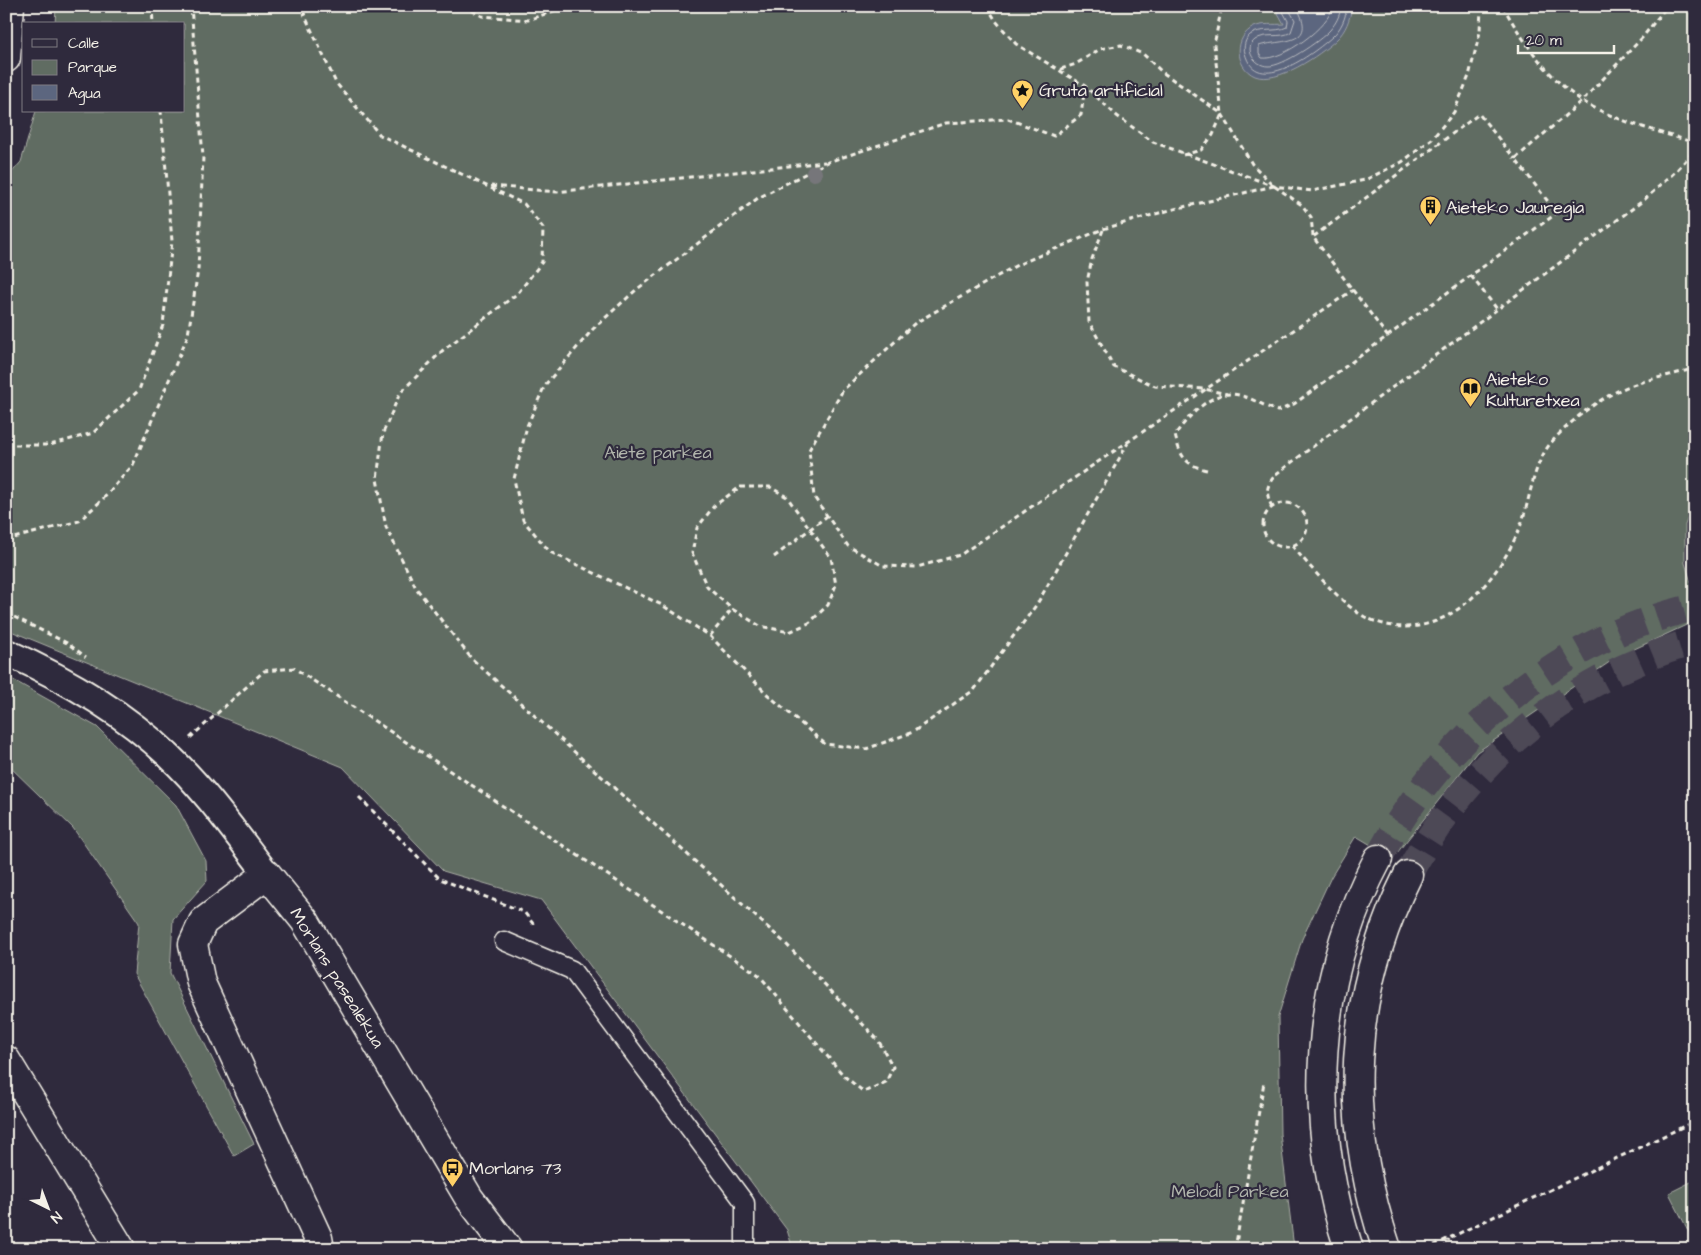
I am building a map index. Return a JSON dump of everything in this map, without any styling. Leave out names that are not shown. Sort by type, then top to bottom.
[{"type":"street","points":[[7,56],[10,6]]},
{"type":"street","points":[[7,56],[23,6]]},
{"type":"street","points":[[6,652],[40,667],[107,707],[169,756],[224,818],[267,874],[203,922],[193,944],[201,984],[318,1238],[320,1249]]},
{"type":"street","points":[[1349,1249],[1331,1184],[1323,1130],[1323,1049],[1327,1008],[1346,930],[1378,859]]},
{"type":"street","name":"Morlans pasealekua","points":[[267,874],[305,921],[469,1198],[508,1249]]},
{"type":"street","points":[[1387,1249],[1373,1209],[1358,1126],[1358,1051],[1369,976],[1380,940],[1408,875]]},
{"type":"street","points":[[6,1060],[121,1249]]},
{"type":"lane","points":[[504,941],[572,970],[745,1202],[745,1249]]},
{"type":"path","points":[[152,6],[153,22]]},
{"type":"path","points":[[6,540],[79,521],[103,499],[132,465],[188,335],[198,270],[203,156],[191,6]]},
{"type":"path","points":[[169,756],[264,671],[294,668],[759,976],[844,1076],[864,1092],[886,1082],[893,1067],[878,1040],[785,943],[471,658],[416,588],[386,527],[377,479],[383,433],[400,393],[442,351],[518,293],[542,262],[542,228],[524,204],[380,135],[336,82],[302,6]]},
{"type":"path","points":[[464,6],[482,16],[528,20],[568,6]]},
{"type":"path","points":[[987,6],[996,21],[1016,44],[1039,60],[1086,86],[1117,116],[1153,142],[1182,155],[1274,186],[1312,191],[1366,180],[1402,162],[1432,138],[1454,112],[1469,76],[1480,32],[1481,6]]},
{"type":"path","points":[[1182,155],[1201,150],[1213,135],[1222,114],[1214,45],[1222,6]]},
{"type":"path","points":[[1503,6],[1516,31],[1559,82],[1582,101],[1609,115],[1695,143]]},
{"type":"path","points":[[1655,6],[1662,12]]},
{"type":"path","points":[[1515,159],[1582,101],[1642,38],[1667,6]]},
{"type":"path","points":[[1060,70],[1076,64],[1100,49],[1121,45],[1143,54],[1162,72],[1222,114],[1252,164],[1274,186],[1302,205],[1311,217],[1313,236],[1388,337]]},
{"type":"path","points":[[1086,86],[1082,116],[1054,136],[1008,119],[946,123],[828,162],[758,198],[695,248],[636,290],[593,328],[545,385],[527,426],[514,479],[523,520],[550,552],[662,605],[710,636],[767,694],[825,744],[866,748],[913,732],[974,690],[1037,604],[1128,443]]},
{"type":"path","points":[[6,445],[50,445],[93,433],[139,390],[163,326],[172,241],[161,112]]},
{"type":"path","points":[[1103,230],[1092,259],[1087,282],[1089,322],[1114,366],[1156,386],[1204,389],[1229,394],[1278,411],[1294,404],[1556,213],[1479,114],[1313,236]]},
{"type":"path","points":[[1272,507],[1266,495],[1268,485],[1276,474],[1644,200],[1676,171],[1695,150]]},
{"type":"path","points":[[488,186],[557,192],[828,162]]},
{"type":"path","points":[[1274,186],[1170,210],[1103,230],[1017,264],[915,323],[843,390],[809,450],[814,497],[848,546],[883,566],[917,567],[960,555],[1353,290]]},
{"type":"path","points":[[1471,276],[1497,309]]},
{"type":"path","points":[[1292,546],[1345,601],[1364,616],[1383,624],[1406,627],[1432,623],[1450,616],[1470,600],[1506,556],[1518,530],[1539,464],[1549,445],[1599,402],[1621,389],[1695,368]]},
{"type":"path","points":[[1207,470],[1193,467],[1179,452],[1175,435],[1187,418],[1213,399],[1229,394]]},
{"type":"path","points":[[740,487],[770,487],[787,497],[811,528],[831,558],[836,585],[828,605],[809,623],[788,632],[760,626],[732,609],[707,587],[692,553],[697,528],[714,506],[740,487]]},
{"type":"path","points":[[1286,503],[1300,509],[1307,523],[1303,538],[1292,546],[1276,546],[1270,542],[1264,532],[1264,517],[1272,507],[1286,503]]},
{"type":"path","points":[[774,557],[827,516]]},
{"type":"path","points":[[710,636],[732,609]]},
{"type":"path","points":[[359,797],[440,879],[524,912],[536,927]]},
{"type":"path","points":[[1235,1249],[1264,1082]]},
{"type":"path","points":[[1426,1249],[1695,1121]]},
{"type":"path","points":[[1444,1249],[1449,1238]]},
{"type":"green space","name":"Aiete parkea","points":[[56,6],[1695,6],[1695,500],[1685,525],[1685,563],[1695,595],[1695,621],[1617,657],[1477,752],[1393,858],[1356,836],[1331,877],[1302,939],[1278,1017],[1280,1134],[1293,1240],[1296,1249],[793,1249],[787,1230],[541,900],[443,871],[343,767],[6,629],[6,179],[21,162],[36,112],[185,112],[185,22],[55,22]]},
{"type":"green space","points":[[6,676],[97,727],[176,805],[206,861],[207,881],[173,919],[170,973],[254,1144],[234,1156],[134,974],[139,923],[73,828],[6,763]]},
{"type":"green space","points":[[1695,1180],[1695,1244],[1669,1193]]},
{"type":"water","points":[[1274,6],[1352,6],[1345,29],[1336,40],[1298,67],[1286,73],[1264,78],[1248,72],[1243,66],[1239,52],[1240,44],[1247,31],[1254,27],[1284,24]]},
{"type":"tunnel","points":[[1378,859],[1404,814],[1435,773],[1470,734],[1509,699],[1552,668],[1597,642],[1645,622],[1695,607]]},
{"type":"tunnel","points":[[1408,875],[1427,842],[1449,810],[1473,781],[1527,729],[1557,706],[1624,668],[1667,650],[1695,642]]},
{"type":"place","name":"Gruta artificial","points":[[1023,109]]},
{"type":"place","name":"Aieteko Jauregia","points":[[1430,226]]},
{"type":"place","name":"Aieteko Kulturetxea","points":[[1470,408]]},
{"type":"place","name":"Morlans 73","points":[[453,1187]]},
{"type":"park label","name":"Melodi Parkea","points":[[1230,1191]]}]
